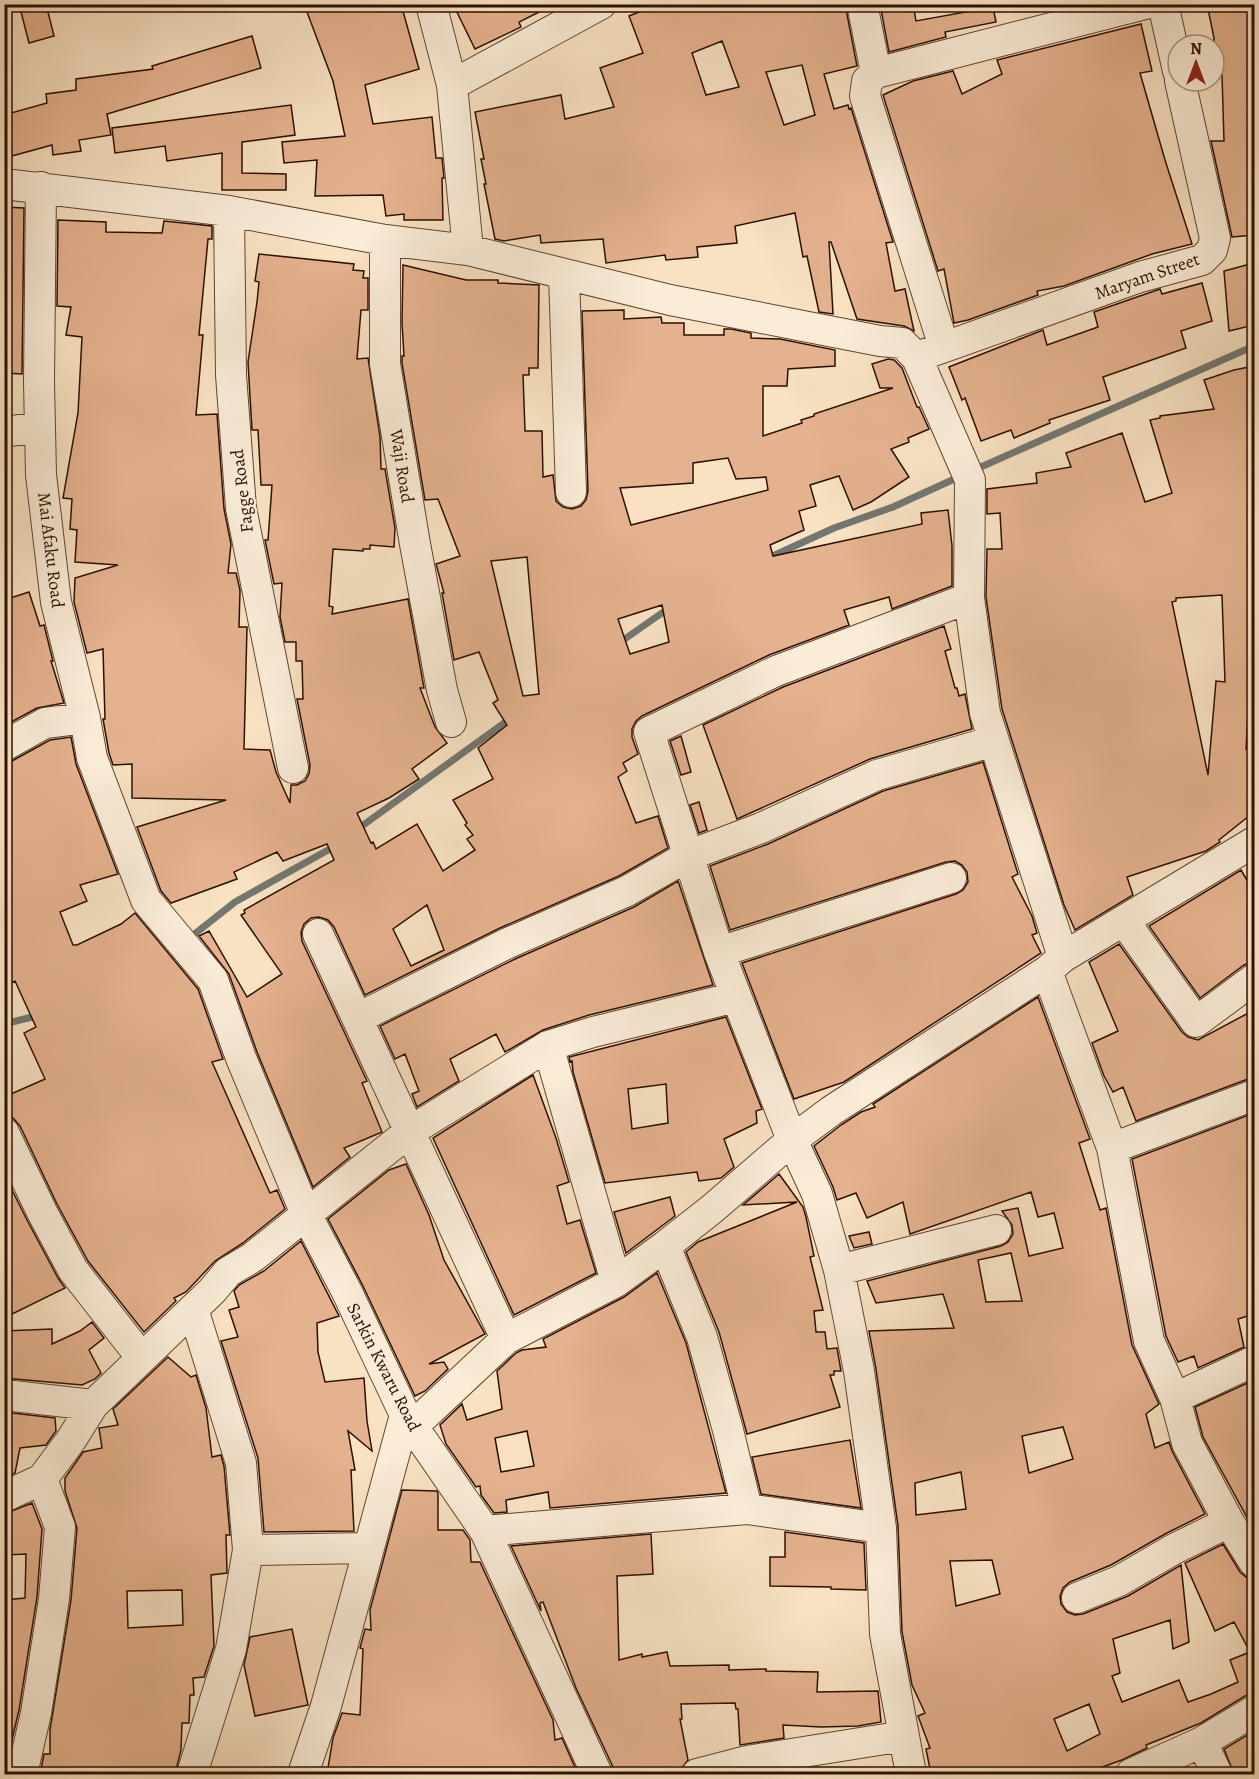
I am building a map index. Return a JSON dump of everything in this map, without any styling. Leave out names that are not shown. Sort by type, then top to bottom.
[{"type":"street","points":[[431,4],[452,85],[468,250]]},
{"type":"street","points":[[452,85],[602,4]]},
{"type":"street","points":[[862,4],[876,73]]},
{"type":"street","points":[[1145,4],[876,73],[867,81],[865,96],[930,352],[967,471],[969,598],[985,713],[1055,964],[1112,1148],[1149,1341],[1175,1398],[1187,1443],[1229,1522],[1254,1562]]},
{"type":"street","points":[[1163,4],[1169,33]]},
{"type":"street","name":"Maryam Street","points":[[930,352],[1140,278],[1202,260],[1212,250],[1215,238],[1183,93]]},
{"type":"street","points":[[4,184],[229,211],[385,240],[468,250],[670,300],[880,341],[902,342],[930,352]]},
{"type":"street","name":"Mai Afaku Road","points":[[41,187],[41,475],[56,602],[85,718],[92,758],[146,900],[213,980]]},
{"type":"street","name":"Fagge Road","points":[[229,211],[231,375],[241,508],[293,768]]},
{"type":"street","name":"Waji Road","points":[[385,240],[385,364],[415,544],[442,690],[451,722]]},
{"type":"street","points":[[564,273],[571,492]]},
{"type":"street","points":[[4,432],[40,427]]},
{"type":"street","points":[[911,1774],[885,1634],[881,1528],[860,1371],[839,1270],[818,1194],[792,1140],[719,952],[649,732],[777,671],[969,598]]},
{"type":"street","points":[[4,746],[45,723],[85,718]]},
{"type":"street","points":[[358,1018],[508,943],[627,891],[690,855],[761,828],[878,775],[994,741]]},
{"type":"street","points":[[303,1774],[326,1706],[368,1548],[409,1421],[506,1339],[616,1282],[712,1209],[792,1140],[831,1111],[1055,964],[1254,842]]},
{"type":"street","points":[[719,952],[951,878]]},
{"type":"street","points":[[1124,921],[1196,1022],[1254,979]]},
{"type":"street","points":[[318,934],[506,1339]]},
{"type":"street","name":"Sarkin Kwaru Road","points":[[213,980],[241,1058],[306,1214],[347,1292],[409,1421],[485,1531],[597,1774]]},
{"type":"street","points":[[4,1497],[42,1479],[93,1405],[228,1272],[253,1257],[408,1132],[548,1046],[593,1032],[736,997]]},
{"type":"street","points":[[548,1046],[616,1282]]},
{"type":"street","points":[[1112,1148],[1254,1095]]},
{"type":"street","points":[[4,1132],[73,1270],[141,1357]]},
{"type":"street","points":[[839,1270],[996,1230]]},
{"type":"street","points":[[665,1246],[702,1337],[747,1509]]},
{"type":"street","points":[[192,1774],[231,1649],[248,1550],[241,1463],[193,1309]]},
{"type":"street","points":[[1175,1398],[1254,1361]]},
{"type":"street","points":[[4,1395],[93,1405]]},
{"type":"street","points":[[22,1774],[36,1713],[54,1599],[60,1527],[42,1479]]},
{"type":"street","points":[[485,1531],[747,1509],[881,1528]]},
{"type":"street","points":[[1077,1598],[1119,1581],[1174,1549],[1229,1522]]},
{"type":"street","points":[[248,1550],[368,1548]]},
{"type":"street","points":[[1131,1774],[1202,1742],[1254,1711]]},
{"type":"street","points":[[696,1774],[747,1761],[904,1736]]},
{"type":"street","points":[[1202,1742],[1217,1774]]},
{"type":"building","points":[[19,4],[46,4],[54,36],[29,43]]},
{"type":"building","points":[[304,4],[401,4],[419,69],[365,85],[373,124],[432,117],[436,158],[442,158],[443,220],[404,220],[404,214],[386,216],[383,195],[315,196],[317,160],[284,163],[282,142],[345,136],[333,81]]},
{"type":"building","points":[[453,4],[555,4],[519,22],[521,27],[475,49]]},
{"type":"building","points":[[659,4],[845,4],[857,66],[824,74],[834,109],[848,105],[849,109],[851,108],[893,242],[886,243],[895,291],[905,289],[914,331],[904,326],[857,319],[831,242],[829,242],[833,314],[819,312],[807,256],[803,257],[795,213],[735,226],[737,243],[697,247],[698,257],[666,260],[665,255],[606,263],[603,239],[541,243],[540,235],[504,241],[495,239],[484,184],[486,184],[481,159],[484,159],[475,112],[561,95],[565,119],[614,107],[600,68],[643,53],[629,16]],"holes":[[[722,41],[739,87],[706,95],[692,53]],[[802,65],[815,115],[784,125],[766,72]]]},
{"type":"building","points":[[880,4],[913,4],[916,21],[993,7],[996,22],[945,32],[946,37],[889,52]]},
{"type":"building","points":[[1207,4],[1254,4],[1254,235],[1232,237],[1211,141],[1224,141],[1223,93],[1226,93],[1226,33],[1213,33]]},
{"type":"building","points":[[1141,24],[1152,71],[1140,73],[1192,244],[1152,254],[1064,286],[1037,291],[1038,295],[954,323],[944,269],[938,271],[883,95],[913,81],[953,71],[962,94],[1002,74],[997,60]]},
{"type":"building","points":[[252,36],[261,68],[107,114],[111,135],[79,140],[81,151],[53,155],[52,145],[8,157],[4,144],[4,115],[47,103],[46,94],[76,90],[76,79],[153,69],[152,66]]},
{"type":"building","points":[[291,105],[295,135],[242,142],[242,173],[286,174],[286,190],[222,190],[222,153],[167,161],[165,146],[115,153],[112,128]]},
{"type":"building","points":[[4,207],[24,208],[22,374],[4,373]]},
{"type":"building","points":[[58,220],[106,222],[106,232],[162,233],[164,221],[212,226],[212,239],[208,239],[199,335],[203,335],[196,415],[217,414],[224,509],[231,544],[228,573],[236,573],[240,590],[239,627],[247,627],[244,749],[270,750],[276,772],[290,803],[291,785],[305,781],[310,765],[297,699],[303,699],[302,661],[296,661],[296,642],[285,642],[280,617],[282,583],[274,584],[265,540],[268,540],[272,485],[261,485],[258,430],[252,430],[248,362],[259,282],[255,281],[259,254],[354,264],[353,270],[364,271],[363,278],[368,278],[368,310],[361,310],[357,359],[368,358],[380,437],[381,469],[385,469],[395,528],[394,547],[370,545],[370,549],[363,549],[363,551],[333,549],[329,606],[333,607],[332,614],[408,599],[424,688],[420,688],[435,727],[447,743],[412,769],[419,779],[389,798],[357,813],[376,849],[417,824],[443,871],[475,850],[467,839],[473,835],[465,825],[467,823],[453,800],[493,779],[478,748],[507,725],[493,703],[498,700],[479,652],[454,660],[442,593],[444,593],[436,564],[460,556],[438,499],[425,500],[402,363],[402,356],[404,356],[403,265],[466,280],[498,280],[498,283],[539,285],[538,368],[529,368],[529,375],[523,375],[525,431],[542,431],[543,477],[553,475],[556,501],[563,507],[572,509],[581,506],[586,500],[588,491],[582,311],[624,310],[624,319],[661,317],[662,323],[684,323],[684,335],[724,335],[724,329],[731,329],[751,333],[751,338],[780,339],[835,350],[835,366],[788,369],[787,386],[763,386],[763,436],[802,423],[801,420],[814,416],[814,414],[893,388],[880,388],[872,364],[888,359],[894,360],[902,368],[917,407],[929,429],[908,438],[909,442],[891,449],[909,477],[871,502],[853,510],[839,476],[810,485],[816,506],[799,511],[804,530],[770,545],[773,556],[922,524],[921,513],[948,510],[952,546],[952,586],[892,609],[889,597],[844,610],[849,625],[769,655],[642,716],[636,721],[632,729],[632,737],[638,754],[623,763],[627,771],[618,777],[636,823],[658,816],[668,848],[619,876],[500,928],[365,995],[334,927],[328,920],[319,917],[311,918],[304,924],[301,932],[302,941],[367,1081],[362,1083],[382,1132],[344,1148],[350,1157],[313,1187],[257,1052],[229,974],[199,936],[209,931],[247,997],[282,974],[241,915],[245,913],[244,910],[334,860],[327,844],[283,861],[277,852],[234,872],[237,879],[171,903],[161,891],[137,827],[226,800],[132,798],[132,764],[113,765],[103,719],[105,719],[103,649],[87,653],[74,602],[75,578],[118,565],[75,562],[77,530],[70,529],[72,499],[63,498],[78,413],[82,337],[66,335],[71,307],[57,306]],"holes":[[[728,458],[736,479],[766,477],[768,490],[631,525],[620,488],[693,483],[693,463]],[[527,557],[539,694],[523,696],[491,561]],[[662,605],[669,642],[630,654],[618,619]],[[427,905],[444,950],[411,966],[393,929]]]},
{"type":"building","points":[[1254,263],[1254,325],[1229,331],[1224,271]]},
{"type":"building","points":[[1202,283],[1212,321],[1181,331],[1186,348],[1103,377],[1110,400],[1049,420],[1050,423],[1014,438],[1011,430],[981,441],[965,398],[962,400],[949,367],[1043,330],[1047,345],[1098,327],[1094,312],[1160,289],[1162,294]]},
{"type":"building","points":[[1254,366],[1254,391],[1248,392],[1254,423],[1254,716],[1248,716],[1246,749],[1254,750],[1254,812],[1219,840],[1220,842],[1206,851],[1127,877],[1133,895],[1075,930],[1064,905],[1002,709],[986,597],[987,549],[1002,549],[1000,513],[987,514],[987,489],[1037,483],[1036,473],[1071,467],[1066,453],[1122,433],[1145,502],[1172,493],[1150,420],[1160,418],[1160,416],[1214,409],[1204,380]],"holes":[[[1222,595],[1225,682],[1216,681],[1208,775],[1172,602],[1176,601],[1176,598]]]},
{"type":"building","points":[[29,592],[40,626],[44,625],[53,661],[51,661],[64,703],[37,708],[4,726],[4,690],[11,689],[4,666],[4,600]]},
{"type":"building","points":[[944,626],[951,649],[945,651],[955,688],[959,696],[965,694],[972,729],[870,759],[737,819],[703,725],[783,687]]},
{"type":"building","points":[[681,736],[691,772],[681,775],[670,741]]},
{"type":"building","points":[[71,737],[76,764],[118,874],[80,885],[87,901],[60,912],[73,945],[121,924],[135,913],[198,989],[223,1059],[212,1062],[270,1193],[277,1190],[285,1209],[243,1243],[215,1261],[186,1292],[174,1298],[176,1301],[144,1332],[88,1261],[57,1204],[20,1126],[13,1118],[4,1116],[4,1097],[45,1079],[24,1033],[36,1027],[15,981],[10,984],[4,974],[4,763],[50,740]]},
{"type":"building","points":[[983,762],[1018,874],[1012,877],[1032,916],[1037,933],[1032,935],[1041,953],[844,1082],[794,1099],[742,963],[956,894],[963,890],[968,882],[967,872],[955,861],[946,862],[730,930],[710,866],[768,844],[883,791]]},
{"type":"building","points":[[699,802],[707,830],[699,833],[690,805]]},
{"type":"building","points":[[1241,870],[1254,892],[1254,962],[1244,965],[1200,998],[1149,926]]},
{"type":"building","points":[[678,881],[713,985],[589,1015],[543,1030],[505,1052],[496,1034],[450,1059],[459,1081],[417,1107],[412,1094],[419,1091],[405,1054],[395,1059],[380,1026],[515,959],[634,907]]},
{"type":"building","points":[[1119,944],[1182,1032],[1188,1037],[1198,1040],[1254,1010],[1254,1078],[1136,1121],[1123,1087],[1113,1092],[1104,1076],[1092,1043],[1118,1031],[1089,962]]},
{"type":"building","points":[[1038,997],[1090,1139],[1079,1143],[1100,1210],[1106,1208],[1132,1345],[1159,1404],[1146,1414],[1155,1448],[1169,1442],[1205,1514],[1111,1565],[1070,1582],[1063,1588],[1060,1596],[1061,1604],[1067,1612],[1075,1615],[1083,1614],[1128,1596],[1181,1565],[1189,1642],[1173,1649],[1170,1620],[1113,1639],[1120,1673],[1112,1676],[1122,1702],[1179,1680],[1188,1702],[1238,1682],[1230,1660],[1250,1652],[1234,1622],[1215,1631],[1185,1563],[1223,1544],[1240,1572],[1254,1579],[1254,1694],[1245,1696],[1201,1723],[1146,1745],[1147,1748],[1097,1769],[1100,1774],[931,1774],[926,1749],[930,1748],[918,1716],[925,1713],[912,1685],[902,1632],[898,1526],[869,1331],[954,1328],[943,1294],[876,1303],[867,1281],[1001,1246],[1008,1242],[1013,1234],[1012,1225],[1002,1211],[1018,1208],[1029,1256],[1063,1248],[1054,1213],[1038,1217],[1031,1192],[910,1234],[903,1202],[867,1218],[856,1193],[837,1200],[814,1146],[861,1112],[875,1107],[873,1104]],"holes":[[[1011,1253],[1022,1301],[986,1302],[978,1260]],[[1063,1427],[1073,1459],[1029,1473],[1022,1436]],[[961,1472],[966,1509],[916,1515],[915,1483]],[[992,1560],[1000,1594],[956,1606],[950,1561]],[[1089,1704],[1100,1734],[1067,1751],[1054,1719]]]},
{"type":"building","points":[[726,1017],[762,1109],[756,1111],[757,1123],[724,1139],[734,1167],[721,1178],[699,1181],[697,1172],[605,1183],[569,1057]],"holes":[[[666,1084],[668,1123],[632,1129],[628,1089]]]},
{"type":"building","points":[[533,1075],[569,1182],[557,1186],[567,1224],[580,1220],[596,1273],[514,1315],[433,1138]]},
{"type":"building","points":[[1254,1113],[1254,1314],[1238,1319],[1244,1347],[1198,1368],[1194,1356],[1178,1362],[1166,1336],[1132,1159]]},
{"type":"building","points":[[406,1164],[429,1215],[444,1260],[485,1334],[429,1364],[444,1362],[448,1369],[425,1391],[415,1396],[362,1284],[328,1219],[389,1170]]},
{"type":"building","points":[[4,1174],[65,1288],[4,1318],[4,1246],[8,1246],[4,1215]]},
{"type":"building","points":[[779,1174],[803,1207],[806,1217],[814,1256],[810,1257],[823,1310],[814,1311],[816,1332],[825,1332],[827,1349],[837,1348],[841,1371],[834,1371],[834,1375],[830,1375],[840,1407],[747,1434],[719,1332],[686,1252],[698,1242],[797,1202],[743,1205]]},
{"type":"building","points":[[670,1197],[675,1216],[626,1253],[614,1212]]},
{"type":"building","points":[[869,1232],[872,1244],[854,1248],[849,1236]]},
{"type":"building","points":[[301,1241],[339,1316],[317,1323],[318,1352],[325,1382],[364,1378],[372,1451],[348,1431],[355,1470],[351,1470],[354,1531],[264,1532],[258,1458],[221,1341],[238,1337],[229,1310],[239,1307],[234,1291],[239,1285],[264,1271]]},
{"type":"building","points":[[657,1273],[686,1343],[726,1493],[550,1508],[548,1492],[506,1500],[507,1512],[494,1513],[481,1495],[480,1486],[476,1487],[446,1444],[440,1425],[462,1404],[467,1420],[502,1409],[497,1371],[516,1353],[546,1347],[543,1339],[624,1297]],"holes":[[[527,1431],[534,1466],[501,1472],[495,1438]]]},
{"type":"building","points":[[92,1322],[104,1338],[89,1350],[101,1373],[95,1379],[82,1385],[4,1378],[4,1331],[52,1329],[52,1344],[80,1331]]},
{"type":"building","points":[[168,1357],[191,1377],[196,1375],[206,1408],[212,1457],[221,1455],[224,1466],[230,1535],[226,1535],[227,1573],[211,1575],[214,1646],[204,1677],[193,1678],[194,1695],[190,1695],[189,1723],[182,1723],[181,1750],[175,1774],[40,1774],[44,1754],[50,1754],[50,1730],[71,1600],[77,1528],[65,1491],[65,1478],[83,1452],[102,1448],[99,1428],[118,1425],[113,1409]],"holes":[[[182,1590],[183,1625],[128,1628],[127,1591]]]},
{"type":"building","points":[[1254,1380],[1254,1530],[1203,1437],[1195,1407]]},
{"type":"building","points":[[4,1412],[55,1418],[56,1431],[46,1445],[20,1448],[15,1473],[4,1478]]},
{"type":"building","points":[[850,1440],[861,1508],[761,1494],[752,1457]]},
{"type":"building","points":[[402,1490],[437,1491],[438,1530],[463,1530],[470,1540],[471,1562],[480,1562],[553,1720],[555,1740],[562,1738],[578,1774],[327,1774],[333,1738],[342,1713],[360,1715],[363,1649],[360,1648],[365,1629],[371,1630],[370,1610]]},
{"type":"building","points":[[32,1503],[42,1529],[37,1597],[19,1710],[9,1752],[4,1751],[4,1600],[25,1598],[26,1554],[6,1555],[4,1514]]},
{"type":"building","points":[[785,1532],[864,1543],[866,1590],[770,1586],[770,1557],[785,1557]]},
{"type":"building","points":[[651,1534],[653,1574],[617,1576],[619,1660],[642,1654],[642,1657],[667,1652],[670,1666],[729,1665],[729,1670],[766,1669],[766,1671],[818,1672],[817,1692],[878,1691],[881,1722],[858,1726],[783,1725],[784,1738],[740,1745],[738,1709],[735,1703],[681,1704],[682,1719],[680,1719],[688,1760],[680,1774],[614,1774],[613,1767],[576,1688],[543,1602],[540,1603],[541,1611],[511,1546]]},
{"type":"building","points":[[292,1629],[308,1705],[255,1716],[244,1665],[250,1637]]},
{"type":"building","points":[[1254,1731],[1254,1774],[1234,1774],[1224,1749]]},
{"type":"waterway","points":[[974,470],[1254,346]]},
{"type":"waterway","points":[[764,560],[834,528],[893,507],[961,476]]},
{"type":"waterway","points":[[619,643],[669,608]]},
{"type":"waterway","points":[[355,831],[511,718]]},
{"type":"waterway","points":[[187,940],[235,902],[337,845]]},
{"type":"waterway","points":[[4,1024],[40,1015]]}]
